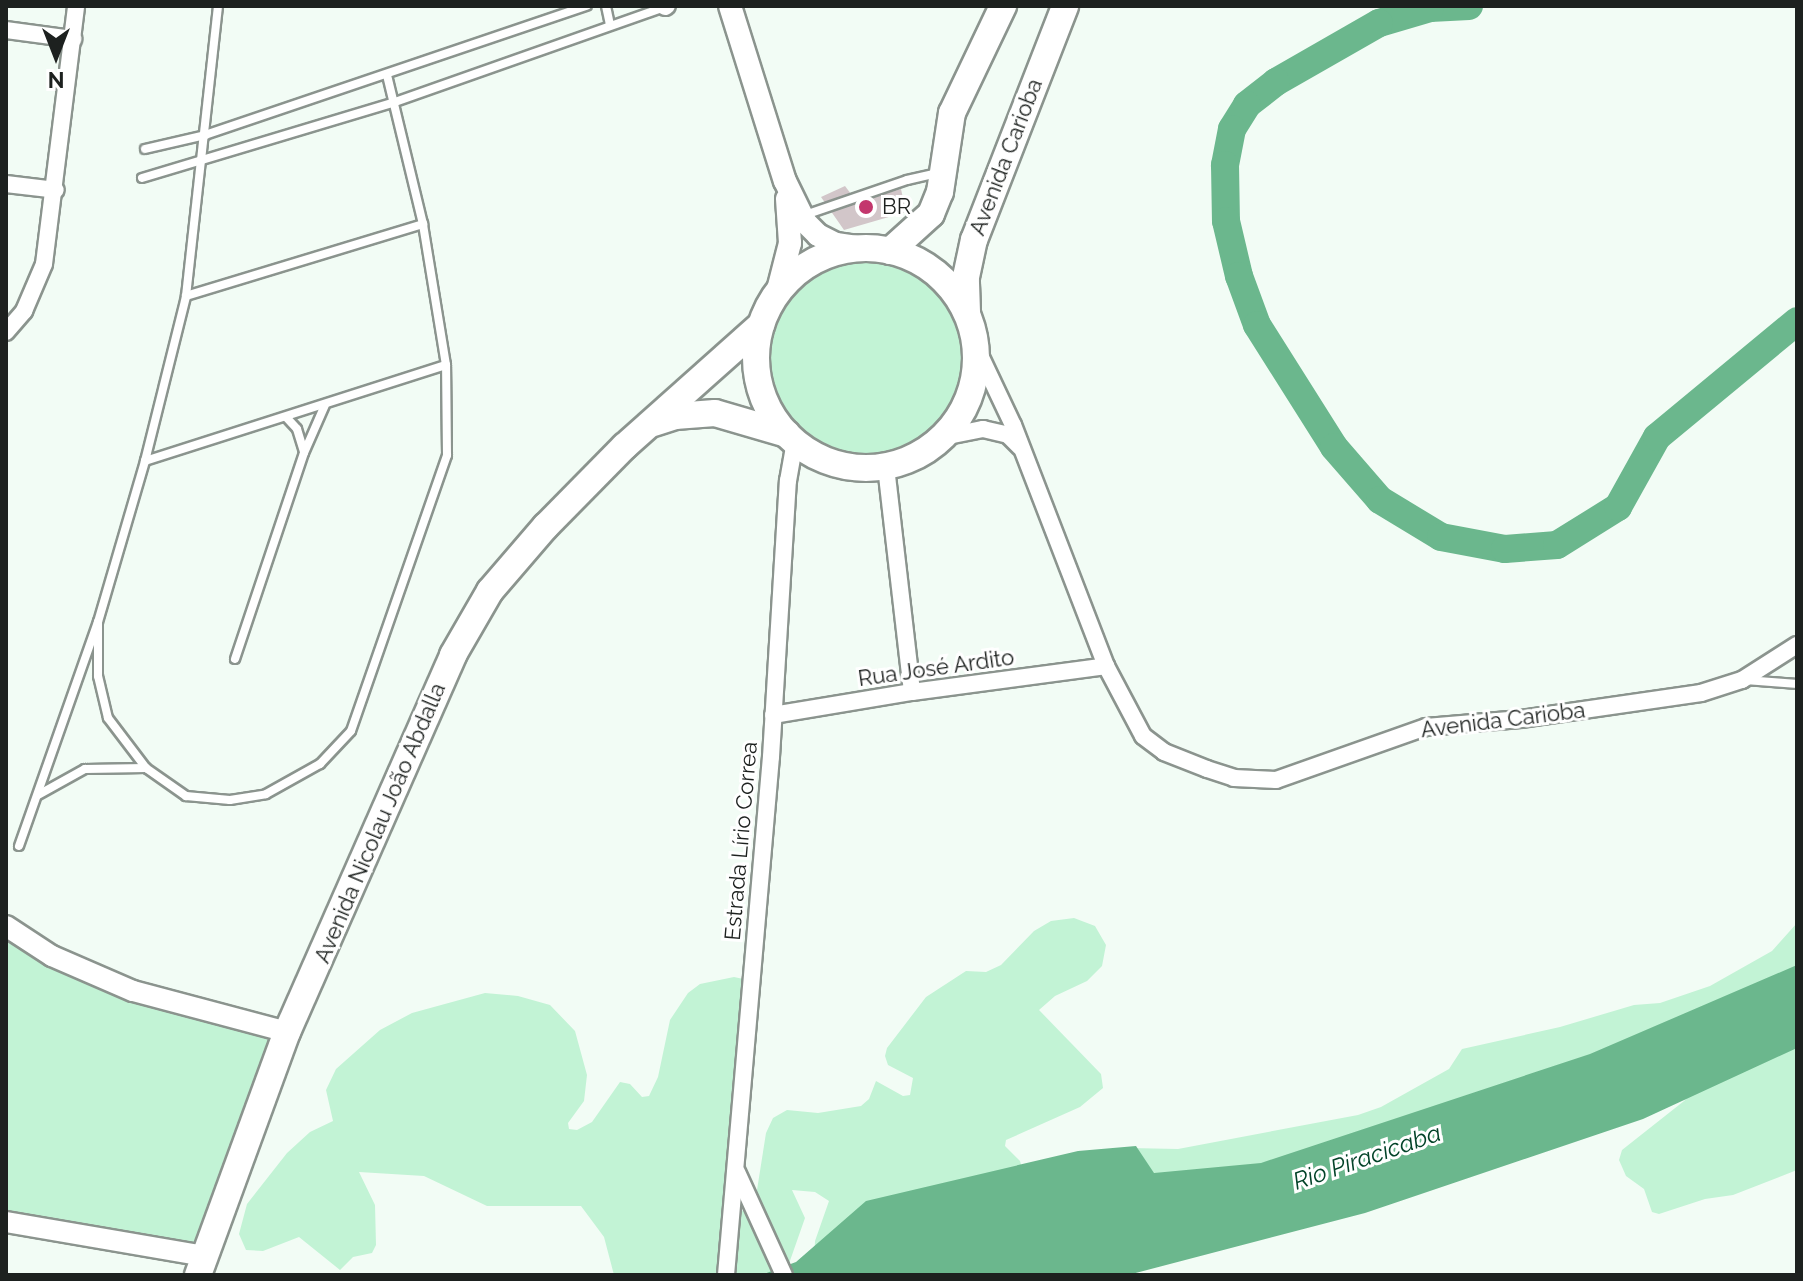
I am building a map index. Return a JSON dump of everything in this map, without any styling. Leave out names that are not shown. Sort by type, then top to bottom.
[{"type":"main road","points":[[730,6],[785,181],[802,216],[818,235],[836,244],[877,249],[921,263],[939,277],[967,312],[977,349],[975,381],[967,402],[943,437],[917,456],[886,467],[838,464],[791,438],[769,410],[759,383],[756,353],[761,325],[777,294],[790,243],[785,181]]},
{"type":"main road","points":[[777,294],[800,270],[830,254],[877,249],[931,214],[943,172],[952,113],[1003,6]]},
{"type":"main road","name":"Avenida Carioba","points":[[967,312],[966,277],[974,240],[1065,6]]},
{"type":"main road","name":"Avenida Nicolau João Abdalla","points":[[201,1265],[287,1032],[453,655],[490,591],[546,526],[650,425],[761,325]]},
{"type":"main road","name":"Avenida Nicolau João Abdalla","points":[[650,425],[675,416],[715,413],[791,438]]},
{"type":"street","points":[[6,332],[24,311],[44,264],[56,190],[76,6]]},
{"type":"street","points":[[6,30],[73,39]]},
{"type":"street","points":[[6,184],[56,190]]},
{"type":"street","name":"Avenida Carioba","points":[[977,349],[1021,448],[1106,666],[1143,736],[1164,752],[1234,778],[1276,780],[1426,727],[1521,719],[1701,693],[1742,680],[1797,645]]},
{"type":"street","points":[[943,437],[983,429],[1008,435],[1021,448]]},
{"type":"street","name":"Estrada Lírio Correa","points":[[726,1275],[773,715],[791,438]]},
{"type":"street","points":[[886,467],[912,692]]},
{"type":"street","name":"Rua José Ardito","points":[[773,715],[912,692],[1106,666]]},
{"type":"street","points":[[6,926],[52,956],[133,991],[287,1032]]},
{"type":"street","points":[[737,1170],[784,1275]]},
{"type":"street","points":[[6,1222],[201,1265]]},
{"type":"lane","points":[[19,846],[98,622],[145,461],[186,296],[218,6]]},
{"type":"lane","points":[[145,149],[205,135],[587,6]]},
{"type":"lane","points":[[606,6],[610,25]]},
{"type":"lane","points":[[142,178],[395,102],[666,6]]},
{"type":"lane","points":[[98,622],[98,676],[108,718],[146,768],[186,796],[230,800],[266,794],[320,764],[351,731],[447,455],[446,365],[423,224],[387,75]]},
{"type":"lane","points":[[802,216],[907,180],[943,172]]},
{"type":"lane","points":[[186,296],[423,224]]},
{"type":"lane","points":[[145,461],[446,365]]},
{"type":"lane","points":[[235,659],[304,453],[325,405]]},
{"type":"lane","points":[[286,417],[297,429],[304,453]]},
{"type":"lane","points":[[1742,680],[1797,684]]},
{"type":"lane","points":[[37,796],[85,769],[146,768]]},
{"type":"shaded area","points":[[866,262],[903,269],[934,290],[955,321],[962,358],[955,395],[934,426],[903,447],[866,454],[829,447],[798,426],[777,395],[770,358],[777,321],[798,290],[829,269]]},
{"type":"shaded area","points":[[1074,918],[1095,926],[1106,945],[1102,966],[1087,981],[1055,996],[1039,1010],[1101,1074],[1103,1088],[1080,1107],[1006,1140],[1005,1146],[1020,1161],[1023,1172],[814,1261],[815,1241],[829,1201],[815,1192],[792,1190],[805,1218],[785,1275],[736,1275],[732,1265],[727,1275],[614,1275],[604,1237],[581,1206],[487,1206],[424,1176],[359,1172],[375,1205],[376,1245],[372,1253],[353,1257],[340,1270],[299,1237],[263,1251],[246,1250],[239,1234],[247,1204],[287,1153],[310,1132],[333,1121],[326,1090],[336,1069],[380,1030],[412,1013],[485,993],[518,996],[550,1005],[575,1031],[587,1075],[584,1101],[568,1123],[569,1129],[577,1130],[592,1122],[620,1082],[630,1084],[642,1097],[649,1096],[658,1077],[670,1020],[688,993],[700,984],[734,977],[748,980],[756,1030],[747,1100],[724,1188],[727,1201],[743,1211],[757,1190],[766,1133],[773,1118],[787,1110],[818,1113],[861,1106],[869,1099],[876,1081],[903,1096],[910,1095],[913,1078],[888,1065],[885,1056],[887,1048],[926,997],[966,971],[986,972],[1001,965],[1034,931],[1051,921]]},
{"type":"shaded area","points":[[1797,923],[1797,972],[1363,1150],[1166,1181],[1058,1160],[1130,1148],[1178,1149],[1358,1115],[1381,1107],[1449,1069],[1462,1049],[1560,1027],[1634,1005],[1660,1003],[1710,986],[1772,951]]},
{"type":"shaded area","points":[[6,926],[52,957],[276,1038],[204,1256],[6,1225]]},
{"type":"shaded area","points":[[1797,1026],[1797,1170],[1733,1195],[1705,1199],[1659,1214],[1652,1212],[1644,1189],[1626,1176],[1619,1160],[1622,1150],[1684,1101],[1712,1073]]},
{"type":"water","name":"Rio Piracicaba","points":[[1797,965],[1797,1048],[1643,1119],[1365,1213],[1128,1275],[761,1275],[796,1262],[866,1201],[1078,1151],[1136,1146],[1154,1173],[1261,1163],[1590,1054]]},
{"type":"building","name":"BR","points":[[845,186],[857,202],[901,189],[906,212],[844,230],[821,197]]},
{"type":"waterway","points":[[1469,6],[1430,8],[1379,23],[1276,82],[1247,105],[1232,129],[1225,165],[1226,221],[1239,276],[1257,325],[1334,447],[1380,500],[1441,537],[1505,549],[1557,545],[1618,507],[1657,437],[1797,321]]},
{"type":"place","name":"BR","points":[[866,207]]}]
